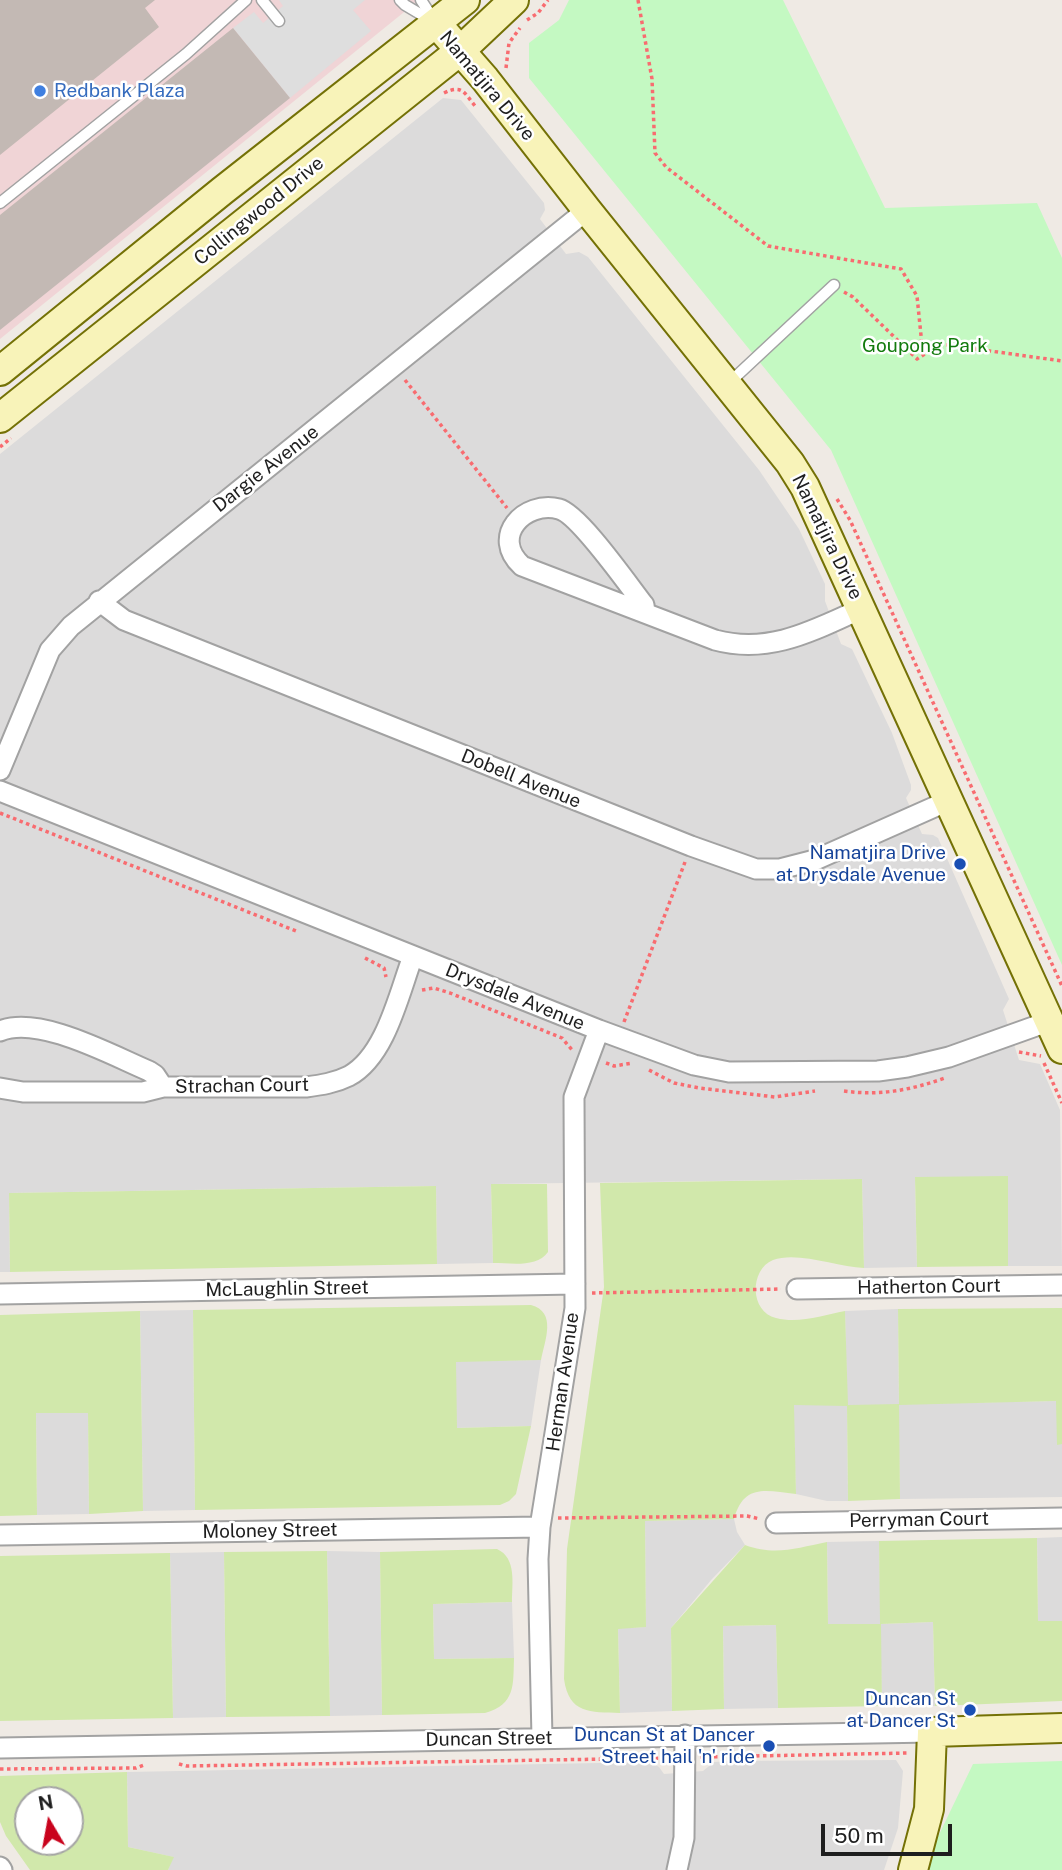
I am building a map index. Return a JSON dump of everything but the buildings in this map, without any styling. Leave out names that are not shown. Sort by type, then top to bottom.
[{"type":"street","name":"Collingwood Drive","points":[[0,371],[222,191],[428,12],[466,0]]},
{"type":"street","name":"Collingwood Drive","points":[[7,427],[461,50],[514,0]]},
{"type":"street","name":"Namatjira Drive","points":[[428,12],[790,463],[805,487],[950,800],[1039,1025],[1062,1049]]},
{"type":"street","name":"Dargie Avenue","points":[[0,769],[50,650],[71,626],[587,210]]},
{"type":"street","points":[[645,612],[644,605],[613,566],[574,519],[560,509],[544,509],[530,513],[517,521],[508,534],[513,558],[522,566],[730,644],[773,644],[800,637],[863,608]]},
{"type":"street","name":"Dobell Avenue","points":[[99,601],[124,620],[734,863],[756,869],[780,869],[815,860],[950,800]]},
{"type":"street","name":"Drysdale Avenue","points":[[0,791],[694,1065],[729,1072],[878,1071],[907,1068],[949,1057],[1039,1025]]},
{"type":"street","name":"Strachan Court","points":[[0,1088],[23,1092],[143,1092],[163,1087],[306,1087],[328,1084],[350,1076],[372,1055],[383,1037],[413,956]]},
{"type":"street","name":"Strachan Court","points":[[0,1031],[38,1027],[60,1034],[149,1071],[163,1087]]},
{"type":"street","name":"Herman Avenue","points":[[542,1738],[538,1559],[540,1527],[572,1333],[575,1284],[574,1097],[608,1033]]},
{"type":"street","name":"McLaughlin Street","points":[[0,1294],[575,1284]]},
{"type":"street","name":"Hatherton Court","points":[[797,1289],[1062,1285]]},
{"type":"street","name":"Perryman Court","points":[[776,1523],[1062,1517]]},
{"type":"street","name":"Moloney Street","points":[[0,1535],[540,1527]]},
{"type":"street","name":"Duncan Street","points":[[0,1748],[685,1735],[932,1742],[1062,1728]]},
{"type":"street","points":[[677,1870],[684,1838],[685,1735]]},
{"type":"street","points":[[913,1870],[929,1809],[932,1742]]},
{"type":"lane","points":[[0,203],[132,103],[246,0]]},
{"type":"lane","points":[[262,0],[279,21]]},
{"type":"lane","points":[[400,0],[405,5],[428,12]]},
{"type":"lane","points":[[727,385],[743,373],[834,285]]},
{"type":"path","points":[[505,67],[509,43],[523,23],[538,13],[548,0]]},
{"type":"path","points":[[638,0],[652,79],[655,153],[666,167],[768,246],[901,270],[917,296],[923,355]]},
{"type":"path","points":[[436,98],[455,88],[460,89],[482,114]]},
{"type":"path","points":[[834,285],[853,297],[917,359],[940,344],[1062,361]]},
{"type":"path","points":[[394,366],[517,521]]},
{"type":"path","points":[[0,447],[7,427]]},
{"type":"path","points":[[608,1033],[691,846]]},
{"type":"path","points":[[1039,1025],[1062,1103]]},
{"type":"path","points":[[575,1284],[590,1293],[797,1289]]},
{"type":"path","points":[[540,1527],[557,1518],[747,1516],[776,1523]]},
{"type":"path","points":[[176,1763],[187,1766],[684,1758],[932,1742]]},
{"type":"path","points":[[0,1769],[136,1768],[150,1763]]},
{"type":"shaded area","points":[[0,0],[419,0],[0,339]]},
{"type":"shaded area","points":[[279,0],[365,0],[353,10],[371,31],[290,98],[233,28],[254,12],[263,23],[283,6]]},
{"type":"shaded area","points":[[443,98],[461,100],[544,203],[545,210],[540,219],[566,254],[579,252],[588,257],[759,470],[799,529],[825,584],[825,601],[841,644],[852,649],[892,733],[911,785],[906,798],[922,834],[938,838],[1009,999],[1003,1010],[1019,1060],[1040,1064],[1060,1110],[1062,1266],[1008,1266],[1008,1177],[915,1178],[917,1267],[864,1268],[862,1179],[491,1184],[493,1263],[437,1264],[436,1186],[9,1193],[10,1272],[0,1272],[0,454]]},
{"type":"shaded area","points":[[898,1309],[899,1404],[1057,1401],[1057,1444],[1062,1444],[1062,1497],[900,1499],[898,1405],[847,1406],[848,1501],[827,1501],[796,1494],[793,1405],[847,1405],[845,1311]]},
{"type":"shaded area","points":[[193,1310],[195,1510],[143,1511],[140,1311]]},
{"type":"shaded area","points":[[541,1360],[531,1426],[456,1428],[456,1361]]},
{"type":"shaded area","points":[[88,1412],[89,1514],[37,1515],[36,1413]]},
{"type":"shaded area","points":[[734,1519],[737,1532],[745,1545],[671,1628],[672,1711],[620,1713],[618,1628],[646,1627],[645,1521]]},
{"type":"shaded area","points":[[1062,1537],[1062,1621],[1038,1621],[1037,1538]]},
{"type":"shaded area","points":[[879,1541],[881,1624],[933,1622],[935,1706],[882,1706],[880,1624],[828,1625],[827,1542]]},
{"type":"shaded area","points":[[327,1551],[380,1552],[382,1715],[330,1716]]},
{"type":"shaded area","points":[[224,1552],[226,1717],[173,1718],[170,1553]]},
{"type":"shaded area","points":[[512,1602],[514,1658],[434,1659],[433,1604]]},
{"type":"shaded area","points":[[776,1625],[778,1708],[724,1709],[723,1626]]},
{"type":"shaded area","points":[[896,1760],[903,1771],[898,1828],[884,1870],[168,1870],[173,1857],[128,1847],[127,1772],[651,1762],[664,1774],[703,1771],[714,1762]]},
{"type":"green space","name":"Goupong Park","points":[[569,0],[783,0],[885,208],[1037,203],[1062,258],[1062,965],[831,450],[529,78],[529,43],[559,20]]},
{"type":"green space","points":[[1008,1176],[1008,1266],[917,1267],[915,1177]]},
{"type":"green space","points":[[862,1179],[864,1268],[806,1258],[773,1260],[765,1265],[757,1281],[757,1300],[761,1308],[767,1314],[785,1320],[845,1311],[848,1405],[899,1404],[898,1309],[1062,1308],[1062,1444],[1057,1445],[1056,1401],[899,1405],[900,1499],[848,1501],[847,1406],[794,1405],[796,1494],[766,1491],[750,1494],[738,1507],[734,1519],[645,1521],[646,1627],[618,1629],[620,1713],[583,1709],[571,1699],[564,1679],[567,1549],[604,1287],[600,1183]]},
{"type":"green space","points":[[491,1184],[547,1184],[548,1252],[543,1257],[531,1263],[493,1263]]},
{"type":"green space","points":[[436,1186],[437,1264],[10,1272],[9,1193]]},
{"type":"green space","points":[[531,1305],[539,1309],[547,1320],[541,1360],[456,1362],[457,1428],[531,1426],[516,1494],[509,1501],[500,1505],[195,1510],[193,1310]]},
{"type":"green space","points":[[140,1311],[143,1511],[89,1514],[88,1413],[36,1413],[37,1515],[0,1516],[0,1315]]},
{"type":"green space","points":[[1037,1538],[1038,1621],[1062,1621],[1062,1701],[935,1706],[933,1622],[881,1624],[882,1706],[778,1708],[776,1625],[723,1626],[724,1709],[672,1711],[671,1628],[745,1545],[776,1550],[827,1542],[828,1624],[880,1624],[879,1541]]},
{"type":"green space","points":[[497,1549],[511,1565],[512,1602],[433,1604],[434,1659],[514,1658],[513,1685],[508,1699],[485,1713],[382,1715],[380,1552]]},
{"type":"green space","points":[[327,1551],[330,1716],[226,1717],[224,1552]]},
{"type":"green space","points":[[170,1553],[173,1718],[0,1721],[0,1556]]},
{"type":"green space","points":[[1062,1761],[1062,1870],[922,1870],[973,1764]]},
{"type":"green space","points":[[127,1772],[128,1847],[174,1857],[168,1870],[30,1870],[20,1856],[84,1856],[84,1786],[14,1786],[14,1847],[0,1822],[0,1776]]},
{"type":"place","name":"Redbank Plaza","points":[[40,91]]},
{"type":"place","name":"Namatjira Drive at Drysdale Avenue","points":[[960,864]]},
{"type":"place","name":"Duncan St at Dancer St","points":[[970,1710]]},
{"type":"place","name":"Duncan St at Dancer Street hail 'n' ride","points":[[769,1746]]}]
